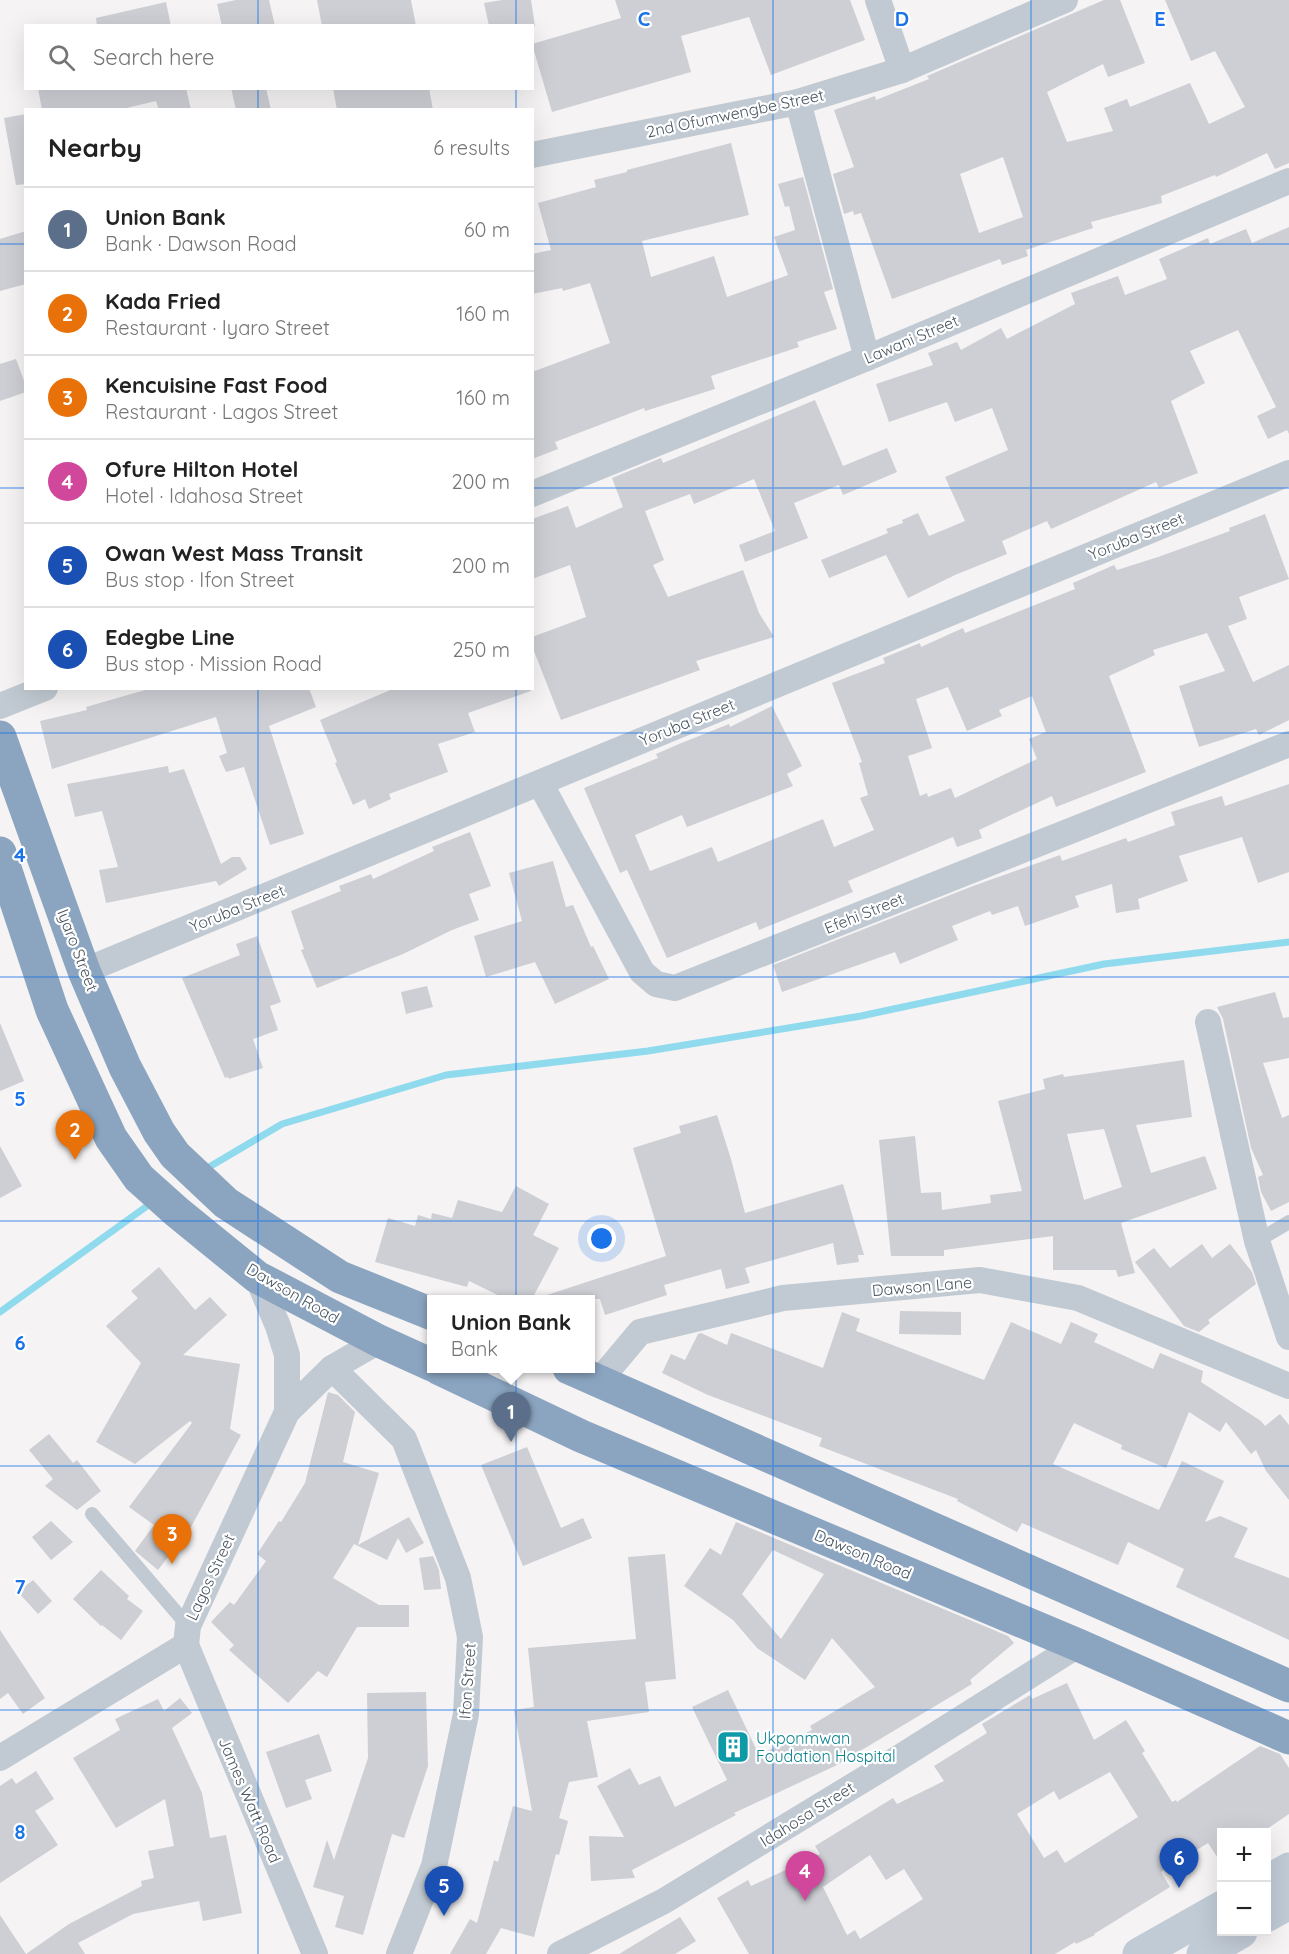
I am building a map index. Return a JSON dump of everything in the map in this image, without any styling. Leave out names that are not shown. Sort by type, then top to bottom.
[{"type":"highway","name":"Iyaro Street","points":[[0,737],[84,971],[125,1067],[159,1131],[175,1155],[226,1203],[340,1277],[427,1312]]},
{"type":"highway","name":"Dawson Road","points":[[0,853],[52,1010],[111,1138],[139,1178],[257,1277],[379,1341],[427,1363]]},
{"type":"highway","name":"Dawson Road","points":[[449,1373],[581,1436],[1078,1644],[1289,1738]]},
{"type":"highway","points":[[581,1373],[1289,1686]]},
{"type":"street","points":[[878,0],[902,70]]},
{"type":"street","name":"2nd Ofumwengbe Street","points":[[534,155],[798,102],[902,70],[1065,0]]},
{"type":"street","points":[[798,102],[867,358]]},
{"type":"street","name":"Lawani Street","points":[[534,493],[867,358],[1289,181]]},
{"type":"street","name":"Yoruba Street","points":[[84,971],[1289,473]]},
{"type":"street","points":[[0,706],[40,690]]},
{"type":"street","name":"Efehi Street","points":[[540,783],[642,972],[656,984],[675,988],[1289,744]]},
{"type":"street","points":[[1208,1022],[1257,1241],[1289,1337]]},
{"type":"street","points":[[257,1277],[278,1326],[286,1355],[287,1412]]},
{"type":"street","name":"Dawson Lane","points":[[599,1381],[640,1332],[783,1298],[981,1280],[1078,1298],[1289,1386]]},
{"type":"street","points":[[287,1412],[332,1368],[379,1341]]},
{"type":"street","name":"Ifon Street","points":[[332,1368],[404,1439],[458,1578],[470,1637],[466,1714],[434,1866],[399,1954]]},
{"type":"street","name":"Lagos Street","points":[[187,1636],[287,1412]]},
{"type":"street","points":[[0,1758],[187,1636]]},
{"type":"street","name":"James Watt Road","points":[[187,1636],[315,1954]]},
{"type":"street","name":"Idahosa Street","points":[[560,1954],[664,1901],[889,1764],[1078,1644]]},
{"type":"street","points":[[1271,1879],[1289,1869]]},
{"type":"street","points":[[1271,1913],[1289,1903]]},
{"type":"street","points":[[1138,1954],[1217,1909]]},
{"type":"street","points":[[1203,1954],[1234,1936]]},
{"type":"lane","points":[[1257,1241],[1289,1222]]},
{"type":"lane","points":[[92,1514],[187,1636]]},
{"type":"building","points":[[236,0],[269,0],[275,24],[222,24],[217,4]]},
{"type":"building","points":[[317,0],[411,0],[416,24],[322,24]]},
{"type":"building","points":[[502,0],[531,0],[535,26],[534,24],[489,24],[484,3]]},
{"type":"building","points":[[615,0],[850,0],[865,40],[771,75],[749,17],[681,36],[691,72],[552,112],[534,51],[534,43],[621,18]]},
{"type":"building","points":[[1104,0],[1120,0],[1145,63],[1108,77],[1103,64],[1047,92],[1067,142],[1113,131],[1104,108],[1127,99],[1130,107],[1190,83],[1209,124],[1245,107],[1215,51],[1191,61],[1165,0],[1289,0],[1289,163],[1275,169],[1267,153],[1216,177],[1215,175],[1161,196],[1162,203],[1091,222],[1093,228],[1026,250],[1028,256],[1002,265],[1000,259],[892,299],[861,213],[854,215],[853,211],[844,214],[833,174],[854,167],[834,110],[875,96],[876,100],[929,79],[927,76]],"holes":[[[1003,157],[1023,217],[979,233],[960,174]]]},
{"type":"building","points":[[166,2],[171,24],[97,24],[96,18]]},
{"type":"building","points":[[38,90],[186,90],[191,108],[158,108],[156,101],[126,108],[42,108]]},
{"type":"building","points":[[231,90],[266,90],[271,108],[236,108]]},
{"type":"building","points":[[333,90],[429,90],[433,108],[337,108]]},
{"type":"building","points":[[24,114],[24,184],[16,185],[4,118]]},
{"type":"building","points":[[731,143],[749,215],[642,241],[651,277],[714,256],[727,297],[788,275],[774,237],[795,230],[789,206],[785,207],[778,184],[803,177],[833,289],[824,292],[837,329],[797,342],[799,347],[711,376],[715,389],[645,411],[644,408],[555,442],[558,449],[534,458],[534,371],[610,343],[590,283],[563,291],[562,288],[534,294],[534,254],[551,250],[538,203],[596,187],[594,180],[627,172],[627,170]]},
{"type":"building","points":[[1289,227],[1289,434],[1287,430],[1268,439],[1257,416],[1276,407],[1238,330],[1190,351],[1205,383],[1171,401],[1198,473],[1159,488],[1156,482],[1051,529],[1047,521],[1002,541],[1007,554],[955,575],[908,598],[886,555],[829,578],[821,560],[888,533],[886,529],[903,523],[902,520],[918,513],[929,536],[965,521],[945,477],[1008,450],[992,408],[955,422],[947,402],[889,422],[876,384],[933,365],[928,353],[957,342],[961,350],[1001,328],[1007,339],[1075,304],[1071,293],[1118,276],[1125,295],[1167,279],[1159,259],[1208,238],[1210,244],[1246,229],[1252,243]]},
{"type":"building","points":[[24,232],[24,285],[0,291],[0,239]]},
{"type":"building","points":[[16,359],[24,381],[24,393],[0,401],[0,364]]},
{"type":"building","points":[[815,400],[843,466],[887,448],[897,472],[843,495],[839,485],[794,503],[808,538],[745,562],[739,545],[775,531],[754,479],[694,504],[690,494],[645,511],[664,560],[653,565],[668,597],[743,570],[759,613],[774,637],[696,661],[700,670],[561,720],[534,651],[534,636],[586,617],[570,565],[534,578],[534,518],[568,506],[576,528],[623,507],[612,478],[661,458],[663,463]]},
{"type":"building","points":[[1265,514],[1289,579],[1239,597],[1247,619],[1228,626],[1253,682],[1289,665],[1289,720],[1259,735],[1256,729],[1199,747],[1179,686],[1225,671],[1207,633],[1153,650],[1155,655],[1109,676],[1146,772],[1056,807],[1052,796],[979,830],[982,838],[957,847],[953,837],[848,881],[853,892],[759,930],[756,922],[667,958],[627,870],[620,873],[584,788],[658,758],[656,754],[679,744],[729,724],[730,727],[772,706],[802,766],[787,774],[793,786],[687,827],[682,815],[635,835],[650,871],[712,847],[718,862],[823,819],[834,847],[874,830],[860,798],[868,795],[859,763],[862,762],[832,683],[885,663],[883,658],[920,643],[921,647],[963,628],[965,633],[1075,589],[1073,583],[1114,565],[1117,570],[1158,557],[1230,531],[1229,528]],"holes":[[[948,687],[967,731],[1002,716],[999,710],[1032,696],[1046,732],[1029,739],[1037,759],[955,798],[951,788],[928,797],[927,793],[920,796],[908,756],[932,748],[916,699]]]},
{"type":"building","points":[[145,690],[310,690],[316,707],[269,726],[304,834],[270,845],[244,767],[226,772],[219,756],[227,753],[216,717],[52,769],[40,721],[87,710],[86,707]]},
{"type":"building","points":[[390,690],[531,691],[468,713],[475,732],[438,744],[448,772],[389,794],[391,799],[369,809],[365,799],[353,805],[320,720]]},
{"type":"building","points":[[168,766],[169,773],[184,769],[221,864],[232,857],[240,857],[247,869],[219,886],[216,881],[106,903],[99,870],[118,867],[102,811],[75,817],[67,784]]},
{"type":"building","points":[[1289,784],[1289,872],[1258,883],[1242,837],[1179,856],[1188,881],[1138,899],[1140,909],[1116,913],[1112,884],[1075,896],[1079,907],[1025,926],[1018,906],[992,915],[990,911],[952,926],[958,940],[900,964],[895,952],[782,992],[773,965],[973,886],[1060,855],[1062,861],[1126,838],[1128,842],[1175,825],[1171,812],[1222,796],[1225,806]]},
{"type":"building","points":[[470,832],[491,886],[469,894],[479,920],[452,930],[403,954],[317,988],[301,950],[304,949],[291,911],[341,891],[339,886],[371,874],[373,879],[434,851],[432,847]]},
{"type":"building","points":[[553,861],[566,907],[573,905],[591,947],[593,946],[609,979],[555,1004],[535,962],[486,977],[474,936],[522,921],[509,873]]},
{"type":"building","points":[[257,936],[281,1002],[270,1006],[278,1030],[253,1039],[263,1068],[229,1079],[225,1078],[182,978],[240,955],[236,944]]},
{"type":"building","points":[[427,986],[433,1007],[406,1014],[401,992]]},
{"type":"building","points":[[1275,992],[1283,1018],[1289,1017],[1289,1058],[1263,1063],[1282,1118],[1289,1115],[1289,1202],[1271,1211],[1261,1192],[1258,1177],[1263,1175],[1251,1148],[1223,1019],[1217,1007]]},
{"type":"building","points":[[0,1023],[24,1081],[0,1091]]},
{"type":"building","points":[[1184,1060],[1192,1117],[1136,1125],[1151,1173],[1205,1156],[1217,1189],[1121,1223],[1135,1273],[1118,1277],[1116,1270],[1053,1270],[1053,1236],[944,1250],[944,1256],[891,1256],[879,1140],[915,1136],[921,1193],[941,1192],[942,1210],[991,1203],[990,1195],[1022,1191],[998,1101],[1045,1089],[1043,1079],[1063,1074],[1064,1077]],"holes":[[[1104,1129],[1122,1187],[1084,1200],[1067,1134]]]},
{"type":"building","points":[[717,1115],[745,1213],[843,1184],[864,1255],[858,1255],[859,1262],[837,1265],[833,1243],[745,1268],[750,1283],[726,1289],[721,1269],[664,1285],[667,1295],[605,1315],[600,1299],[595,1299],[595,1295],[547,1295],[666,1256],[633,1148],[681,1133],[679,1126]]},
{"type":"building","points":[[0,1146],[22,1186],[0,1198]]},
{"type":"building","points":[[516,1186],[549,1204],[533,1235],[559,1248],[534,1295],[498,1295],[469,1281],[467,1287],[375,1262],[388,1218],[415,1226],[418,1215],[431,1219],[432,1213],[452,1218],[458,1200],[502,1212]]},
{"type":"building","points":[[1202,1244],[1212,1258],[1230,1244],[1252,1272],[1256,1284],[1208,1320],[1210,1323],[1199,1332],[1184,1326],[1135,1262],[1154,1248],[1170,1268]]},
{"type":"building","points":[[159,1267],[195,1310],[210,1297],[227,1315],[183,1355],[240,1364],[230,1429],[241,1435],[191,1527],[158,1570],[135,1551],[154,1525],[129,1507],[192,1423],[190,1421],[135,1464],[96,1442],[141,1363],[106,1326],[138,1298],[131,1291]]},
{"type":"building","points":[[900,1311],[961,1312],[961,1335],[899,1334]]},
{"type":"building","points":[[842,1312],[860,1319],[856,1331],[984,1380],[1011,1322],[1061,1344],[1071,1322],[1098,1334],[1094,1342],[1153,1369],[1160,1353],[1203,1371],[1201,1382],[1261,1421],[1265,1426],[1280,1414],[1289,1425],[1289,1500],[1266,1471],[1256,1450],[1251,1454],[1226,1422],[1220,1432],[1189,1412],[1166,1468],[1121,1449],[1122,1445],[1074,1423],[1053,1464],[1159,1510],[1182,1461],[1224,1481],[1205,1522],[1220,1516],[1248,1528],[1234,1557],[1289,1578],[1289,1640],[1176,1587],[1184,1569],[1128,1542],[1118,1565],[1022,1523],[1017,1532],[957,1501],[958,1499],[819,1446],[822,1438],[708,1395],[662,1373],[671,1354],[685,1360],[698,1334],[701,1333],[727,1345],[731,1333],[823,1368]]},
{"type":"building","points":[[328,1392],[338,1395],[355,1412],[343,1462],[379,1473],[358,1545],[409,1517],[424,1543],[406,1553],[398,1538],[387,1560],[354,1544],[333,1578],[379,1605],[409,1605],[409,1627],[357,1627],[327,1677],[318,1671],[288,1703],[229,1650],[234,1645],[211,1622],[230,1602],[234,1605],[266,1561],[257,1554],[279,1521],[281,1522],[305,1483]]},
{"type":"building","points":[[49,1434],[73,1463],[77,1460],[101,1491],[77,1510],[45,1486],[53,1479],[29,1450]]},
{"type":"building","points":[[527,1447],[561,1528],[583,1518],[592,1538],[523,1566],[481,1465]]},
{"type":"building","points":[[51,1521],[73,1542],[51,1560],[32,1537]]},
{"type":"building","points":[[736,1522],[1008,1636],[1014,1643],[970,1680],[972,1684],[835,1766],[734,1813],[736,1815],[632,1870],[635,1878],[591,1881],[589,1836],[624,1837],[597,1786],[630,1768],[639,1785],[660,1776],[675,1807],[727,1780],[692,1707],[728,1690],[759,1755],[812,1730],[810,1726],[875,1687],[832,1638],[805,1680],[757,1648],[733,1620],[684,1586],[710,1548],[721,1555]],"holes":[[[773,1550],[824,1574],[781,1639],[742,1594]]]},
{"type":"building","points":[[665,1554],[676,1679],[645,1682],[649,1712],[587,1721],[598,1777],[569,1782],[559,1818],[568,1821],[559,1855],[556,1854],[534,1937],[501,1928],[486,1954],[450,1954],[470,1919],[477,1923],[494,1860],[498,1862],[513,1806],[532,1811],[514,1710],[534,1707],[528,1648],[636,1639],[628,1557]]},
{"type":"building","points":[[433,1556],[439,1570],[441,1589],[424,1590],[419,1558]]},
{"type":"building","points":[[101,1570],[129,1596],[127,1599],[143,1611],[121,1640],[101,1626],[73,1599]]},
{"type":"building","points":[[33,1580],[52,1601],[38,1614],[18,1592]]},
{"type":"building","points":[[0,1630],[45,1698],[23,1714],[8,1693],[0,1699]]},
{"type":"building","points":[[1067,1683],[1094,1740],[1126,1720],[1145,1751],[1142,1753],[1172,1802],[1176,1800],[1177,1802],[1260,1746],[1280,1754],[1289,1768],[1289,1814],[1268,1828],[1217,1828],[1217,1857],[1208,1843],[1161,1872],[1170,1887],[1095,1935],[1076,1944],[1075,1942],[1055,1954],[749,1954],[717,1898],[748,1880],[751,1886],[820,1854],[815,1846],[893,1798],[897,1804],[944,1781],[934,1766],[987,1733],[982,1724],[1030,1695],[1032,1699]],"holes":[[[1110,1772],[1138,1817],[1065,1863],[1057,1850],[1044,1858],[1017,1814],[1054,1791],[1059,1800]],[[870,1855],[886,1880],[904,1869],[923,1899],[860,1939],[855,1930],[847,1935],[823,1887]]]},
{"type":"building","points":[[426,1692],[428,1766],[404,1838],[392,1834],[363,1935],[335,1927],[344,1896],[313,1887],[327,1840],[334,1860],[368,1758],[367,1693]]},
{"type":"building","points":[[180,1698],[192,1713],[172,1728],[202,1793],[210,1838],[226,1835],[242,1913],[203,1921],[199,1901],[133,1914],[78,1943],[85,1954],[26,1954],[69,1924],[142,1886],[141,1881],[154,1878],[148,1851],[174,1846],[165,1799],[116,1828],[73,1758],[120,1730],[115,1719],[158,1699],[164,1711]]},
{"type":"building","points":[[319,1734],[332,1771],[305,1780],[312,1799],[286,1808],[266,1752]]},
{"type":"building","points":[[36,1771],[54,1799],[35,1811],[58,1845],[0,1883],[0,1786],[12,1778],[16,1784]]},
{"type":"building","points":[[0,1915],[26,1954],[0,1954]]},
{"type":"building","points":[[680,1917],[696,1941],[675,1954],[619,1954]]},
{"type":"waterway","points":[[204,1170],[282,1124],[446,1075],[648,1051],[861,1016],[1104,964],[1289,942]]},
{"type":"waterway","points":[[0,1312],[154,1201]]},
{"type":"place","name":"Kada Fried","points":[[75,1160]]},
{"type":"place","name":"Union Bank","points":[[511,1442]]},
{"type":"place","name":"Kencuisine Fast Food","points":[[172,1564]]},
{"type":"place","name":"Ukponmwan Foudation Hospital","points":[[733,1747]]},
{"type":"place","name":"Edegbe Line","points":[[1179,1888]]},
{"type":"place","name":"Ofure Hilton Hotel","points":[[805,1901]]},
{"type":"place","name":"Owan West Mass Transit","points":[[444,1916]]}]
